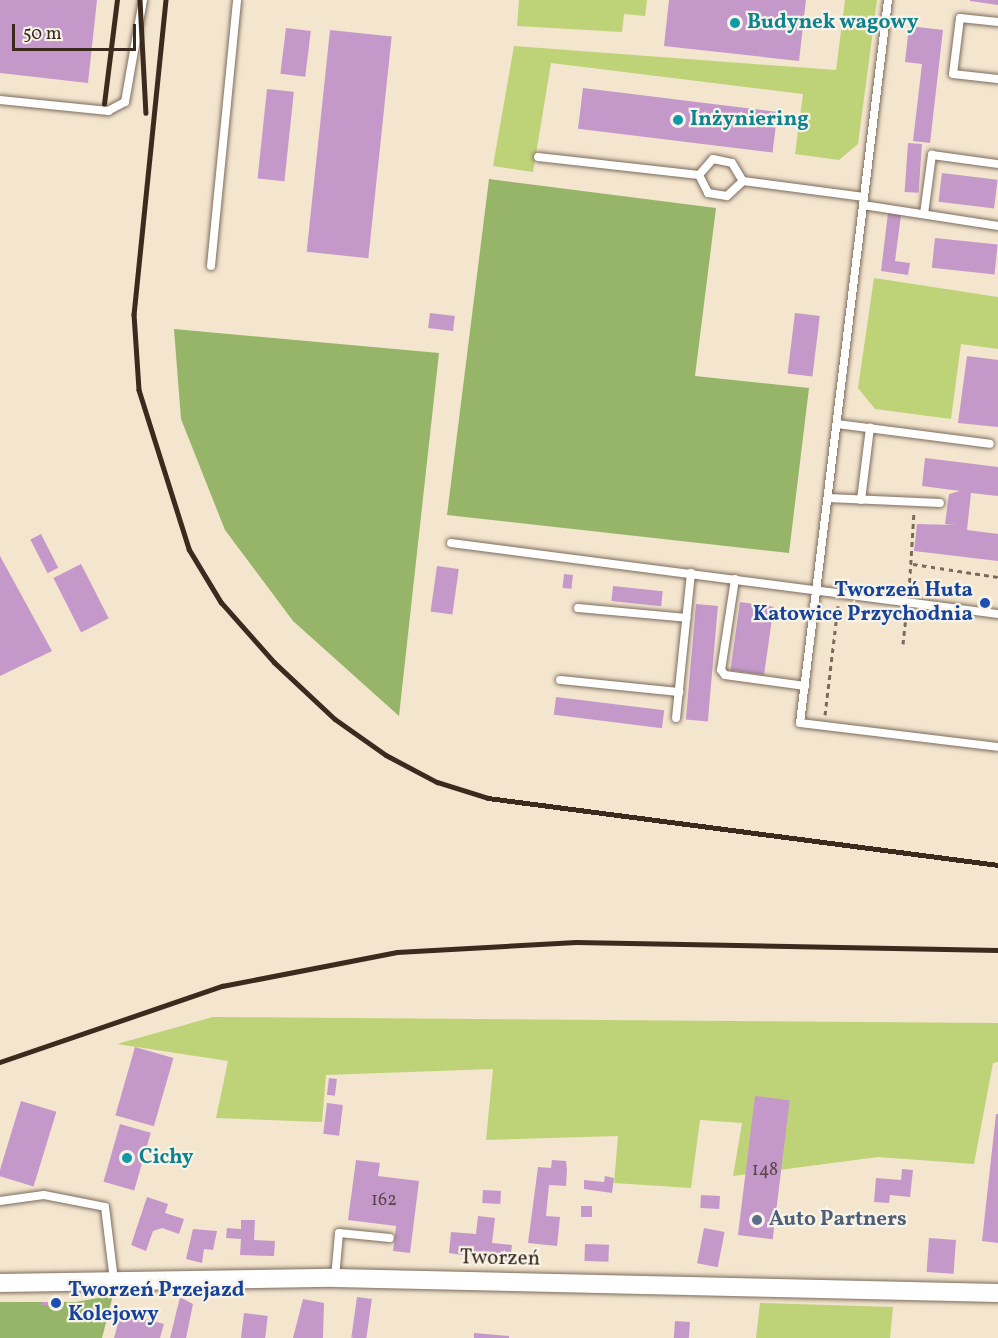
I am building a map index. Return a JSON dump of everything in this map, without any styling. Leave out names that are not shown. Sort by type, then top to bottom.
[{"type":"street","name":"Tworzeń","points":[[0,1283],[335,1278],[998,1293]]},
{"type":"lane","points":[[0,100],[108,111],[125,102],[143,0]]},
{"type":"lane","points":[[211,266],[237,0]]},
{"type":"lane","points":[[888,0],[800,723],[998,747]]},
{"type":"lane","points":[[998,22],[960,18],[954,74],[998,79]]},
{"type":"lane","points":[[924,214],[933,155],[998,164]]},
{"type":"lane","points":[[538,157],[699,175]]},
{"type":"lane","points":[[699,175],[714,159],[732,163],[743,181],[998,226]]},
{"type":"lane","points":[[699,175],[708,193],[727,196],[743,181]]},
{"type":"lane","points":[[837,424],[990,444]]},
{"type":"lane","points":[[861,500],[870,428]]},
{"type":"lane","points":[[828,498],[940,503]]},
{"type":"lane","points":[[451,543],[692,573],[816,593],[998,614]]},
{"type":"lane","points":[[676,718],[692,573]]},
{"type":"lane","points":[[735,579],[721,670],[725,675],[805,686]]},
{"type":"lane","points":[[578,608],[687,618]]},
{"type":"lane","points":[[560,680],[679,692]]},
{"type":"lane","points":[[0,1201],[44,1195],[105,1207],[114,1280]]},
{"type":"lane","points":[[335,1278],[339,1233],[390,1238]]},
{"type":"path","points":[[903,644],[913,564],[909,548],[915,503]]},
{"type":"path","points":[[913,564],[998,577]]},
{"type":"path","points":[[823,726],[839,595]]},
{"type":"green space","points":[[519,0],[647,0],[645,16],[624,14],[622,32],[517,26]]},
{"type":"green space","points":[[845,0],[877,0],[858,144],[839,160],[795,154],[803,94],[551,63],[533,172],[493,166],[514,46],[836,70]]},
{"type":"green space","points":[[489,179],[716,208],[695,376],[809,388],[789,553],[447,515]]},
{"type":"green space","points":[[874,278],[998,297],[998,349],[961,344],[951,419],[875,409],[858,388]]},
{"type":"green space","points":[[174,329],[439,353],[399,716],[293,621],[225,530],[181,419]]},
{"type":"green space","points":[[213,1017],[998,1023],[998,1062],[993,1063],[974,1164],[878,1157],[733,1176],[742,1123],[700,1120],[691,1188],[614,1183],[618,1136],[486,1140],[493,1069],[326,1075],[322,1122],[216,1118],[228,1061],[117,1044]]},
{"type":"green space","points":[[113,1295],[102,1338],[0,1338],[0,1302],[76,1302]]},
{"type":"green space","points":[[760,1303],[893,1307],[890,1338],[756,1338]]},
{"type":"building","points":[[0,0],[97,0],[88,83],[0,73]]},
{"type":"building","name":"Budynek wagowy","points":[[669,0],[806,0],[799,61],[664,46]]},
{"type":"building","points":[[998,0],[998,5],[970,1]]},
{"type":"building","points":[[909,26],[943,30],[930,143],[913,141],[922,64],[905,62]]},
{"type":"building","points":[[286,28],[311,31],[305,77],[280,74]]},
{"type":"building","points":[[330,30],[392,36],[368,258],[307,252]]},
{"type":"building","name":"Inżyniering","points":[[583,88],[778,112],[773,153],[578,129]]},
{"type":"building","points":[[267,89],[294,92],[284,181],[258,179]]},
{"type":"building","points":[[908,143],[922,144],[919,193],[905,192]]},
{"type":"building","points":[[942,173],[998,180],[994,209],[938,202]]},
{"type":"building","points":[[888,213],[901,215],[895,261],[910,263],[908,275],[881,271]]},
{"type":"building","points":[[935,238],[998,245],[995,274],[932,268]]},
{"type":"building","points":[[430,313],[455,316],[453,331],[428,328]]},
{"type":"building","points":[[795,313],[820,316],[812,377],[788,374]]},
{"type":"building","points":[[967,356],[998,360],[998,427],[958,423]]},
{"type":"building","points":[[925,458],[998,467],[998,496],[971,493],[967,530],[998,534],[998,561],[914,551],[917,524],[956,525],[945,524],[949,494],[960,491],[922,486]]},
{"type":"building","points":[[41,534],[58,568],[48,573],[30,539]]},
{"type":"building","points":[[0,556],[52,651],[0,676]]},
{"type":"building","points":[[81,564],[109,618],[81,632],[53,578]]},
{"type":"building","points":[[437,566],[459,569],[452,615],[431,612]]},
{"type":"building","points":[[564,574],[573,575],[571,589],[563,588]]},
{"type":"building","points":[[613,586],[663,591],[661,606],[611,601]]},
{"type":"building","points":[[740,602],[774,607],[764,675],[730,670]]},
{"type":"building","points":[[696,604],[718,606],[708,721],[686,720]]},
{"type":"building","points":[[556,697],[664,710],[662,728],[554,715]]},
{"type":"building","points":[[135,1047],[173,1058],[154,1126],[115,1115]]},
{"type":"building","points":[[329,1078],[337,1079],[335,1096],[327,1095]]},
{"type":"building","points":[[755,1096],[790,1100],[773,1239],[738,1235]]},
{"type":"building","points":[[21,1101],[56,1112],[34,1186],[0,1176]]},
{"type":"building","points":[[327,1103],[343,1105],[339,1136],[323,1134]]},
{"type":"building","points":[[996,1114],[998,1114],[998,1243],[982,1241]]},
{"type":"building","name":"Cichy","points":[[120,1124],[151,1133],[134,1190],[103,1182]]},
{"type":"building","points":[[356,1160],[380,1163],[378,1176],[419,1181],[410,1253],[393,1251],[396,1226],[348,1220]]},
{"type":"building","points":[[552,1160],[566,1161],[567,1170],[566,1186],[549,1185],[546,1216],[560,1217],[557,1246],[528,1243],[538,1167],[551,1168]]},
{"type":"building","points":[[902,1169],[913,1170],[910,1197],[890,1195],[889,1203],[874,1202],[876,1178],[901,1180]]},
{"type":"building","points":[[605,1176],[614,1178],[612,1193],[584,1189],[584,1180],[604,1182]]},
{"type":"building","points":[[483,1190],[501,1191],[500,1204],[482,1203]]},
{"type":"building","points":[[701,1195],[720,1196],[719,1209],[700,1208]]},
{"type":"building","points":[[147,1197],[168,1204],[165,1213],[184,1219],[179,1234],[162,1228],[153,1231],[146,1251],[131,1245]]},
{"type":"building","points":[[581,1206],[592,1206],[592,1217],[581,1217]]},
{"type":"building","points":[[478,1216],[495,1218],[492,1243],[512,1245],[510,1262],[449,1253],[451,1232],[476,1234]]},
{"type":"building","points":[[241,1220],[255,1220],[254,1240],[275,1241],[274,1256],[240,1255],[241,1239],[226,1238],[227,1228],[241,1229]]},
{"type":"building","points":[[704,1228],[725,1232],[718,1267],[697,1263]]},
{"type":"building","points":[[193,1229],[217,1231],[213,1250],[204,1249],[202,1263],[186,1259]]},
{"type":"building","points":[[929,1238],[956,1240],[954,1274],[927,1272]]},
{"type":"building","points":[[585,1244],[609,1245],[608,1262],[584,1261]]},
{"type":"building","points":[[180,1297],[193,1304],[186,1338],[170,1338]]},
{"type":"building","points":[[357,1297],[372,1299],[366,1338],[351,1338]]},
{"type":"building","points":[[303,1299],[324,1303],[323,1338],[293,1338]]},
{"type":"building","points":[[42,1302],[54,1302],[54,1305],[42,1305]]},
{"type":"building","points":[[121,1312],[164,1324],[160,1338],[114,1338]]},
{"type":"building","points":[[244,1313],[268,1316],[265,1338],[241,1338]]},
{"type":"building","points":[[675,1321],[690,1322],[689,1338],[674,1338]]},
{"type":"building","points":[[474,1333],[509,1336],[509,1338],[474,1338]]},
{"type":"railway","points":[[104,104],[117,0]]},
{"type":"railway","points":[[140,0],[146,113]]},
{"type":"railway","points":[[166,0],[134,314],[139,390],[189,549],[221,602],[274,662],[335,719],[386,755],[437,782],[488,798],[998,865]]},
{"type":"railway","points":[[0,1062],[222,986],[397,952],[576,942],[998,950]]},
{"type":"place","name":"Budynek wagowy","points":[[735,23]]},
{"type":"place","name":"Inżyniering","points":[[678,120]]},
{"type":"place","name":"Tworzeń Huta Katowice Przychodnia","points":[[985,603]]},
{"type":"place","name":"Cichy","points":[[127,1158]]},
{"type":"place","name":"Auto Partners","points":[[757,1220]]},
{"type":"place","name":"Tworzeń Przejazd Kolejowy","points":[[56,1303]]}]
